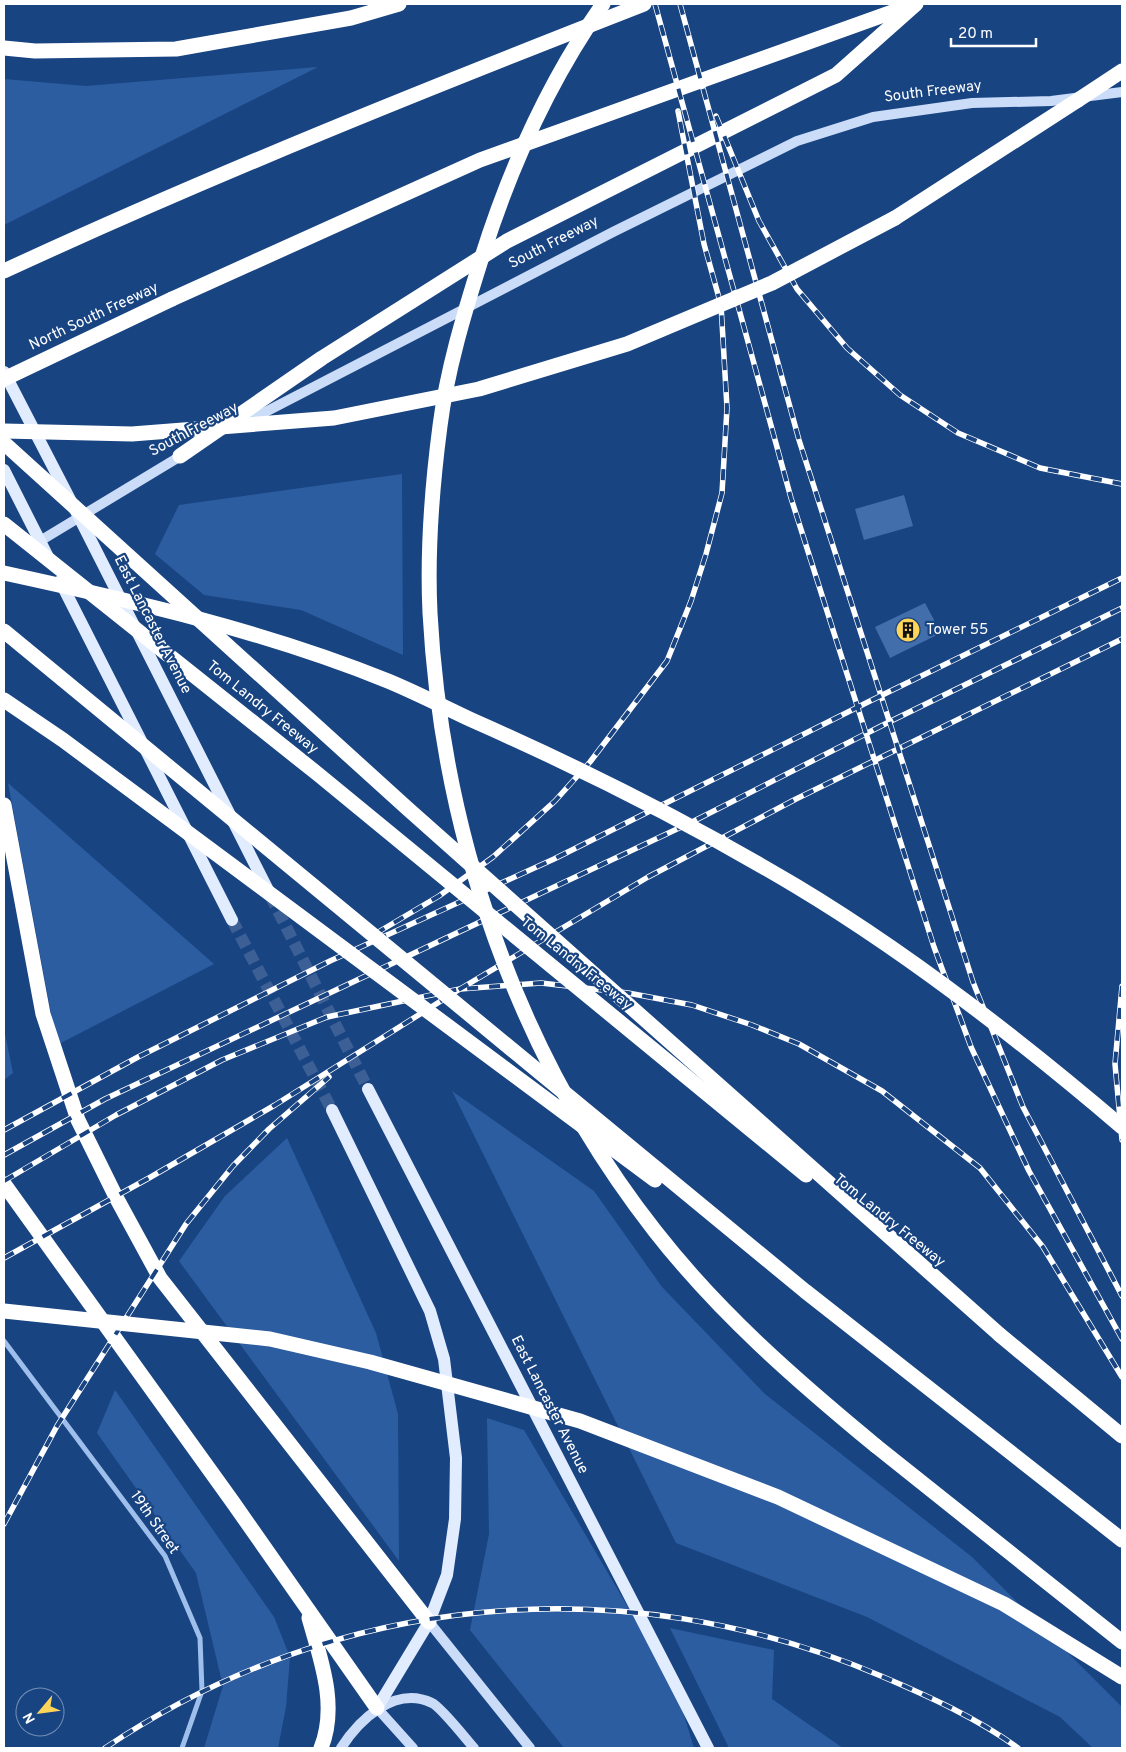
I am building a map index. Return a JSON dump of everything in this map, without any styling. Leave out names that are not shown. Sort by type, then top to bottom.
[{"type":"highway","points":[[4,48],[35,51],[176,50],[351,18],[399,4]]},
{"type":"highway","points":[[603,4],[580,37],[524,146],[491,229],[451,367],[440,422],[429,542],[430,610],[434,664],[442,732],[454,793],[482,901],[523,1008],[578,1116],[653,1229],[696,1280],[740,1328],[805,1387],[1122,1642]]},
{"type":"highway","points":[[4,272],[123,216],[371,111],[644,4]]},
{"type":"highway","points":[[180,456],[322,358],[507,241],[836,75],[915,4]]},
{"type":"highway","name":"North South Freeway","points":[[4,379],[172,299],[480,160],[915,4]]},
{"type":"highway","points":[[4,431],[132,434],[334,418],[479,389],[627,344],[772,283],[895,218],[1122,71]]},
{"type":"highway","points":[[4,443],[394,796],[1000,1335]]},
{"type":"highway","name":"Tom Landry Freeway","points":[[4,524],[319,775],[1122,1436]]},
{"type":"highway","points":[[4,573],[144,604],[307,652],[387,681],[544,751],[609,783],[704,833],[798,888],[887,945],[974,1008],[1122,1127]]},
{"type":"highway","points":[[4,631],[805,1291],[1122,1540]]},
{"type":"highway","points":[[4,700],[71,746],[805,1291]]},
{"type":"highway","points":[[4,805],[43,1014],[78,1120],[117,1199],[160,1278],[429,1622]]},
{"type":"highway","points":[[4,1184],[232,1501],[377,1708]]},
{"type":"highway","points":[[4,1311],[270,1340],[370,1362],[580,1420],[787,1501],[1004,1604],[1122,1678]]},
{"type":"highway","points":[[306,1607],[327,1682],[327,1732],[321,1748]]},
{"type":"main road","name":"South Freeway","points":[[40,542],[180,456],[613,232],[797,141],[873,117],[972,103],[1051,101],[1122,92]]},
{"type":"main road","name":"East Lancaster Avenue","points":[[4,372],[80,516],[270,894]]},
{"type":"main road","points":[[4,470],[232,920]]},
{"type":"main road","name":"East Lancaster Avenue","points":[[368,1089],[707,1748]]},
{"type":"main road","points":[[332,1110],[430,1311],[444,1359],[456,1458],[455,1519],[447,1576],[429,1622],[377,1708],[353,1730],[341,1748]]},
{"type":"main road","points":[[429,1622],[530,1748]]},
{"type":"main road","points":[[377,1708],[409,1698],[433,1703],[474,1748]]},
{"type":"main road","points":[[377,1708],[414,1748]]},
{"type":"street","name":"19th Street","points":[[4,1342],[165,1556],[200,1638],[202,1691],[182,1748]]},
{"type":"shaded area","points":[[318,67],[4,225],[4,79],[86,86]]},
{"type":"shaded area","points":[[402,474],[403,655],[301,610],[204,595],[155,554],[179,505]]},
{"type":"shaded area","points":[[8,783],[214,964],[57,1045]]},
{"type":"shaded area","points":[[4,1029],[13,1073],[4,1080]]},
{"type":"shaded area","points":[[452,1091],[594,1191],[662,1287],[765,1394],[972,1557],[1122,1707],[1122,1748],[1093,1748],[1060,1717],[867,1617],[676,1543]]},
{"type":"shaded area","points":[[287,1138],[376,1333],[398,1414],[399,1561],[179,1261],[225,1196]]},
{"type":"shaded area","points":[[115,1390],[274,1617],[290,1657],[286,1707],[278,1748],[204,1748],[223,1686],[196,1573],[97,1433]]},
{"type":"shaded area","points":[[487,1418],[524,1430],[676,1689],[694,1748],[564,1748],[470,1630],[489,1534]]},
{"type":"shaded area","points":[[670,1628],[774,1650],[772,1699],[843,1748],[729,1748]]},
{"type":"building","points":[[904,495],[913,526],[864,540],[855,509]]},
{"type":"building","name":"Tower 55","points":[[925,603],[941,633],[890,658],[875,627]]},
{"type":"tunnel","points":[[270,895],[368,1089]]},
{"type":"tunnel","points":[[232,920],[332,1110]]},
{"type":"railway","points":[[655,4],[791,498],[934,947],[971,1047],[1029,1171],[1122,1339]]},
{"type":"railway","points":[[680,4],[799,440],[973,982],[1023,1107],[1122,1296]]},
{"type":"railway","points":[[375,934],[439,896],[493,857],[555,801],[590,762],[667,661],[691,601],[722,493],[727,408],[721,305],[704,244],[678,111]]},
{"type":"railway","points":[[716,116],[759,221],[797,289],[847,348],[900,395],[958,433],[1040,468],[1122,484]]},
{"type":"railway","points":[[4,1130],[138,1057],[330,961],[554,859],[1122,578]]},
{"type":"railway","points":[[4,1155],[105,1099],[694,821],[889,722],[1122,608]]},
{"type":"railway","points":[[4,1258],[149,1178],[275,1105],[460,989],[648,877],[796,799],[1122,639]]},
{"type":"railway","points":[[4,1181],[116,1115],[222,1060],[327,1017],[460,989],[541,983],[628,993],[692,1005],[752,1025],[799,1044],[882,1091],[980,1168],[1043,1247],[1122,1377]]},
{"type":"railway","points":[[1122,986],[1115,1064],[1122,1140]]},
{"type":"railway","points":[[4,1524],[57,1426],[186,1224],[233,1166],[269,1129],[329,1077]]},
{"type":"railway","points":[[105,1748],[194,1696],[288,1655],[385,1628],[484,1612],[584,1609],[684,1619],[783,1641],[881,1676],[916,1691],[969,1717],[1018,1748]]},
{"type":"place","name":"Tower 55","points":[[908,630]]}]
